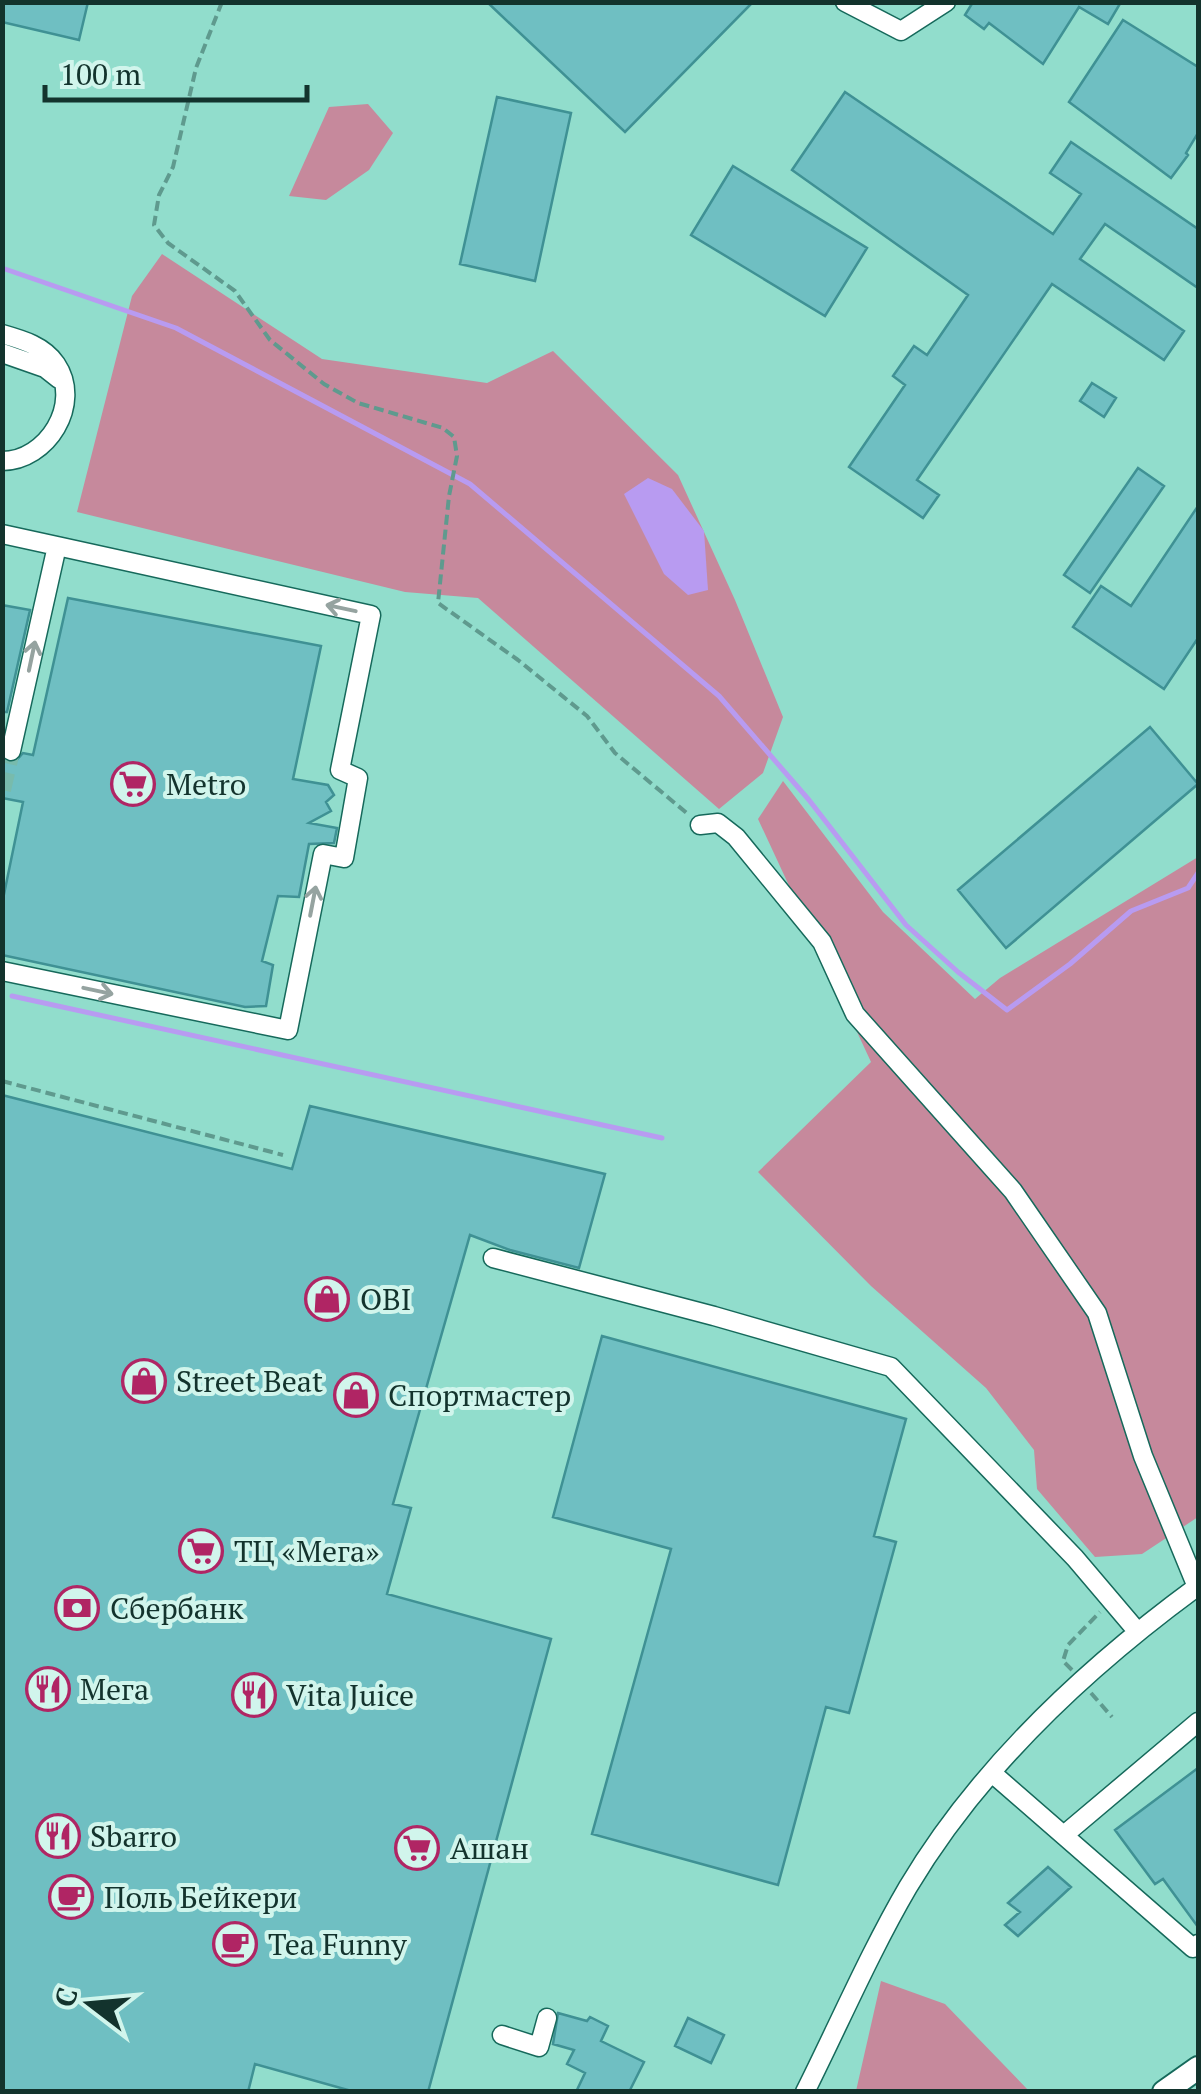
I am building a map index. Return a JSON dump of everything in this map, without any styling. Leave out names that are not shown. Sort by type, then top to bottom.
[{"type":"main road","points":[[1164,2092],[1198,2068]]},
{"type":"street","points":[[845,2],[901,31],[946,2]]},
{"type":"street","points":[[2,334],[48,354],[61,372],[64,394],[58,427],[47,442],[28,458],[2,461]]},
{"type":"street","points":[[2,353],[44,368],[58,378],[64,394]]},
{"type":"street","points":[[2,534],[371,615],[340,770],[358,778],[344,858],[323,854],[288,1030],[2,971]]},
{"type":"street","points":[[12,751],[56,546]]},
{"type":"street","points":[[700,825],[718,823],[736,837],[822,942],[855,1014],[1013,1191],[1097,1313],[1143,1456],[1198,1587],[1138,1631],[1037,1722],[963,1808],[908,1888],[805,2092]]},
{"type":"street","points":[[493,1258],[891,1367],[1075,1558],[1138,1631]]},
{"type":"street","points":[[1064,1835],[1198,1722]]},
{"type":"street","points":[[992,1774],[1193,1948],[1198,1944]]},
{"type":"street","points":[[502,2035],[539,2047],[547,2018]]},
{"type":"path","points":[[222,2],[196,68],[173,167],[160,196],[154,225],[168,243],[235,291],[270,340],[324,384],[358,404],[443,428],[454,437],[458,456],[449,496],[438,604],[518,660],[586,716],[615,754],[700,825]]},
{"type":"path","points":[[2,1081],[283,1155]]},
{"type":"shaded area","points":[[368,104],[393,133],[369,170],[326,200],[289,196],[329,107]]},
{"type":"shaded area","points":[[162,254],[322,359],[487,383],[553,351],[678,475],[783,717],[763,773],[719,809],[478,598],[405,592],[77,512],[132,296]]},
{"type":"shaded area","points":[[648,478],[672,489],[704,531],[708,590],[688,595],[664,574],[624,494]]},
{"type":"shaded area","points":[[783,781],[883,912],[975,999],[1000,978],[1198,857],[1198,1517],[1142,1554],[1095,1557],[1037,1489],[1034,1450],[986,1388],[871,1286],[758,1172],[871,1062],[758,819]]},
{"type":"shaded area","points":[[881,1981],[945,2004],[1029,2091],[856,2091]]},
{"type":"building","points":[[2,2],[88,2],[79,40],[2,22]]},
{"type":"building","points":[[487,2],[753,2],[625,132]]},
{"type":"building","points":[[973,2],[1121,2],[1108,24],[1079,7],[1043,64],[989,23],[984,29],[965,15]]},
{"type":"building","points":[[1123,20],[1198,67],[1198,133],[1171,178],[1069,102]]},
{"type":"building","points":[[845,92],[1053,234],[1081,194],[1050,173],[1071,142],[1198,229],[1198,288],[1105,224],[1080,259],[1184,331],[1164,360],[1052,284],[917,480],[939,495],[923,518],[849,467],[905,385],[893,376],[914,346],[927,355],[968,295],[792,170]]},
{"type":"building","points":[[497,97],[571,113],[535,281],[460,264]]},
{"type":"building","points":[[733,166],[867,248],[825,316],[691,235]]},
{"type":"building","points":[[1092,383],[1116,398],[1104,417],[1080,401]]},
{"type":"building","points":[[1138,468],[1164,486],[1090,593],[1064,575]]},
{"type":"building","points":[[1198,506],[1198,638],[1164,689],[1073,627],[1101,586],[1131,606]]},
{"type":"building","points":[[68,598],[321,646],[293,779],[328,785],[334,795],[326,802],[331,811],[309,823],[337,828],[334,843],[309,844],[299,897],[278,896],[262,961],[273,965],[266,1006],[245,1007],[2,955],[2,904],[23,802],[2,798],[2,760],[14,763],[23,753],[33,755]]},
{"type":"building","points":[[2,605],[30,610],[7,712],[2,712]]},
{"type":"building","points":[[1150,727],[1198,784],[1006,948],[958,890]]},
{"type":"building","name":"ТЦ «Мега»","points":[[2,1095],[292,1169],[310,1106],[605,1174],[579,1268],[470,1235],[393,1504],[411,1508],[387,1594],[551,1639],[428,2092],[355,2092],[255,2064],[248,2092],[2,2092]]},
{"type":"building","points":[[602,1336],[906,1419],[874,1536],[896,1542],[849,1713],[826,1707],[778,1885],[592,1834],[671,1549],[553,1517]]},
{"type":"building","points":[[1198,1768],[1198,1927],[1163,1879],[1155,1884],[1115,1830]]},
{"type":"building","points":[[1048,1867],[1071,1887],[1018,1936],[1005,1925],[1020,1912],[1008,1903]]},
{"type":"building","points":[[558,2013],[587,2021],[590,2017],[608,2026],[601,2041],[644,2062],[629,2092],[576,2092],[585,2073],[567,2064],[574,2050],[553,2044]]},
{"type":"building","points":[[688,2018],[724,2035],[711,2063],[675,2046]]},
{"type":"waterway","points":[[2,268],[176,328],[470,484],[719,696],[809,800],[906,925],[1007,1010],[1070,964],[1131,911],[1188,888],[1198,873]]},
{"type":"waterway","points":[[12,996],[662,1138]]},
{"type":"tunnel","points":[[2,790],[11,751]]},
{"type":"place","name":"Metro","points":[[133,784]]},
{"type":"place","name":"OBI","points":[[327,1299]]},
{"type":"place","name":"Street Beat","points":[[144,1381]]},
{"type":"place","name":"Спортмастер","points":[[356,1395]]},
{"type":"place","name":"ТЦ «Мега»","points":[[201,1551]]},
{"type":"place","name":"Сбербанк","points":[[77,1608]]},
{"type":"place","name":"Мега","points":[[48,1689]]},
{"type":"place","name":"Vita Juice","points":[[254,1695]]},
{"type":"place","name":"Sbarro","points":[[58,1836]]},
{"type":"place","name":"Ашан","points":[[417,1848]]},
{"type":"place","name":"Поль Бейкери","points":[[71,1897]]},
{"type":"place","name":"Tea Funny","points":[[235,1944]]}]
